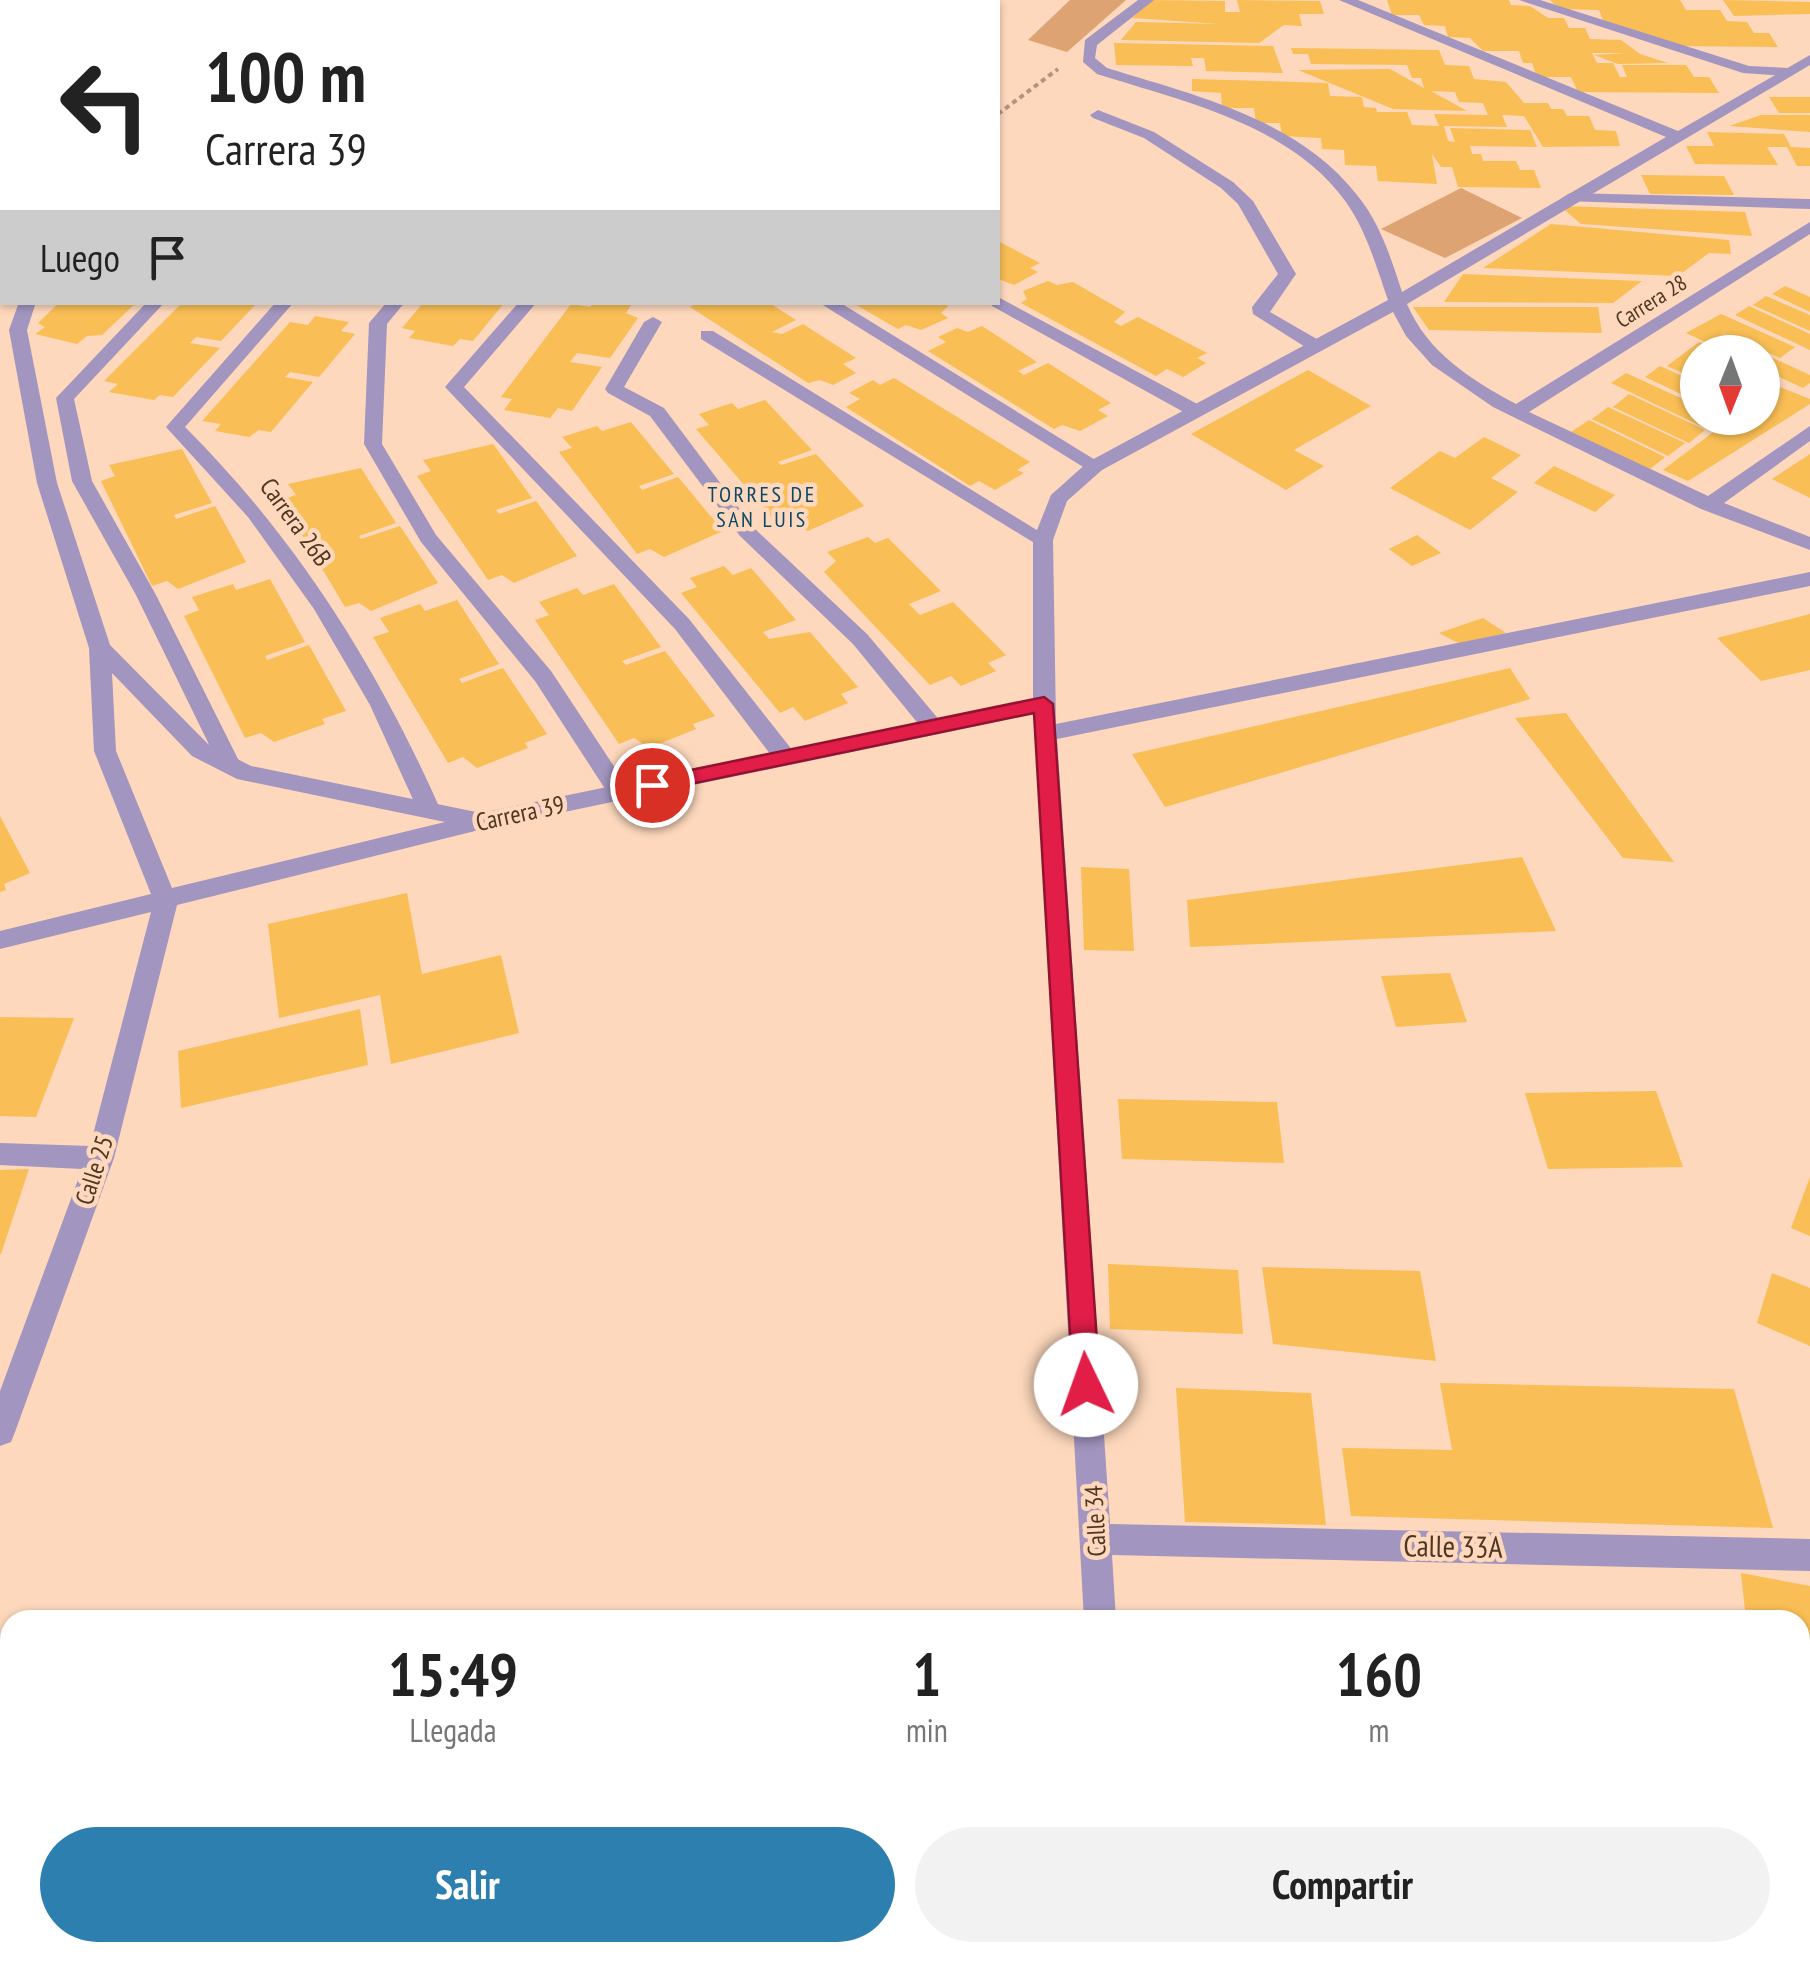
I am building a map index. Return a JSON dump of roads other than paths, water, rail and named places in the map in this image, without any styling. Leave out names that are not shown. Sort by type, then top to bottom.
[{"type":"street","points":[[1147,0],[1090,43],[1088,59],[1102,71],[1232,114],[1301,149],[1332,176],[1372,231],[1418,342],[1457,377],[1516,412],[1708,505],[1810,544]]},
{"type":"street","points":[[1346,0],[1675,135]]},
{"type":"street","points":[[1526,0],[1748,70],[1810,73]]},
{"type":"street","points":[[707,335],[1043,540],[1058,499],[1095,466],[1398,301],[1810,59]]},
{"type":"street","points":[[1098,116],[1149,135],[1245,201],[1287,274],[1261,307],[1262,314],[1316,346]]},
{"type":"street","points":[[1570,198],[1810,204]]},
{"type":"street","name":"Carrera 28","points":[[1516,412],[1810,227]]},
{"type":"street","points":[[1788,242],[1810,250]]},
{"type":"street","points":[[1000,303],[1196,411]]},
{"type":"street","points":[[27,305],[18,330],[47,483],[100,648],[105,751],[166,902]]},
{"type":"street","points":[[154,305],[64,398],[82,482],[146,595],[232,767]]},
{"type":"street","name":"Carrera 26B","points":[[283,305],[176,427],[238,488],[318,598],[392,721],[429,811]]},
{"type":"street","points":[[394,305],[378,323],[373,444],[428,538],[543,676],[619,792]]},
{"type":"street","points":[[526,305],[454,387],[682,624],[786,758]]},
{"type":"street","points":[[831,305],[1095,466]]},
{"type":"street","points":[[653,322],[614,389],[656,412],[747,532],[860,639],[933,727]]},
{"type":"street","points":[[1708,505],[1810,432]]},
{"type":"street","name":"Calle 34","points":[[1043,540],[1044,704],[1100,1610]]},
{"type":"street","points":[[1046,734],[1810,579]]},
{"type":"street","points":[[100,648],[200,750],[232,767],[306,789],[482,820]]},
{"type":"street","name":"Carrera 39","points":[[0,940],[166,902],[482,820],[1044,704]]},
{"type":"street","name":"Calle 25","points":[[0,1432],[100,1158],[166,902]]},
{"type":"street","points":[[0,1154],[100,1158]]},
{"type":"street","name":"Calle 33A","points":[[1096,1538],[1810,1555]]},
{"type":"district","name":"TORRES DE SAN LUIS","points":[[762,506]]}]
